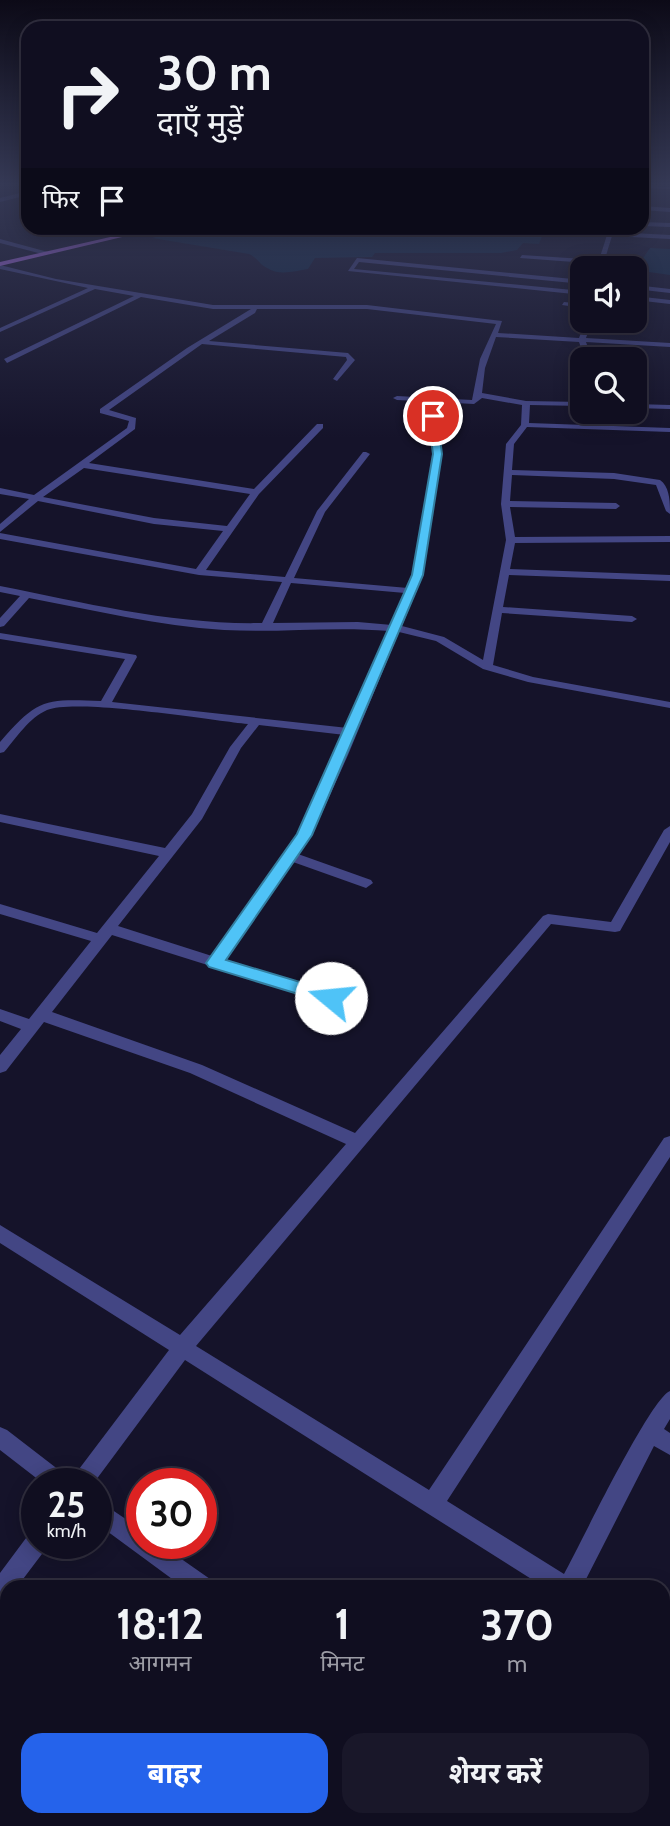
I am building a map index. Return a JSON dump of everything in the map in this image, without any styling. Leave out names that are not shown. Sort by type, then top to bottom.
[{"type":"street","points":[[13,268],[93,288],[213,307],[367,307],[500,322],[478,377],[478,395],[474,402],[397,398]]},
{"type":"street","points":[[351,268],[350,270],[570,292]]},
{"type":"street","points":[[441,268],[570,281]]},
{"type":"street","points":[[0,330],[93,288]]},
{"type":"street","points":[[647,288],[670,291]]},
{"type":"street","points":[[7,361],[139,296]]},
{"type":"street","points":[[647,299],[670,302]]},
{"type":"street","points":[[564,304],[570,305]]},
{"type":"street","points":[[0,529],[36,498],[131,429],[133,420],[103,411],[202,342],[253,312],[255,306]]},
{"type":"street","points":[[584,333],[582,340],[585,347]]},
{"type":"street","points":[[493,335],[670,345]]},
{"type":"street","points":[[202,342],[348,355],[351,360],[337,379]]},
{"type":"street","points":[[478,395],[526,403],[570,404]]},
{"type":"street","points":[[487,667],[511,540],[505,504],[509,444],[524,425],[526,403]]},
{"type":"street","points":[[647,406],[670,407]]},
{"type":"street","points":[[215,963],[304,835],[352,732],[418,575],[438,454],[433,416]]},
{"type":"street","points":[[524,425],[670,430]]},
{"type":"street","points":[[199,572],[256,492],[320,426]]},
{"type":"street","points":[[266,626],[321,511],[366,454]]},
{"type":"street","points":[[84,465],[256,492]]},
{"type":"street","points":[[506,472],[614,476],[660,483],[670,511]]},
{"type":"street","points":[[0,491],[154,521],[230,529]]},
{"type":"street","points":[[505,504],[616,506]]},
{"type":"street","points":[[0,536],[199,572],[285,582],[411,591]]},
{"type":"street","points":[[511,540],[637,542],[670,539]]},
{"type":"street","points":[[504,572],[670,578]]},
{"type":"street","points":[[0,589],[143,617],[224,627],[358,625],[396,628],[440,639],[487,667],[532,680],[670,705]]},
{"type":"street","points":[[0,624],[27,594]]},
{"type":"street","points":[[499,610],[632,618]]},
{"type":"street","points":[[0,636],[132,657],[105,705]]},
{"type":"street","points":[[0,749],[28,717],[43,708],[60,704],[105,705],[352,732]]},
{"type":"street","points":[[0,1067],[197,816],[236,747],[256,721]]},
{"type":"street","points":[[0,818],[167,853]]},
{"type":"street","points":[[92,1468],[182,1348],[548,919],[615,927],[670,830]]},
{"type":"street","points":[[289,856],[366,883]]},
{"type":"street","points":[[0,909],[215,963],[331,998]]},
{"type":"street","points":[[0,1015],[36,1020],[196,1069],[358,1142]]},
{"type":"street","points":[[432,1505],[670,1143]]},
{"type":"street","points":[[0,1233],[553,1580]]},
{"type":"street","points":[[574,1580],[650,1432],[670,1401]]},
{"type":"street","points":[[650,1432],[670,1445]]},
{"type":"street","points":[[0,1437],[40,1468]]},
{"type":"street","points":[[8,1580],[24,1559]]},
{"type":"street","points":[[164,1559],[192,1580]]},
{"type":"water","points":[[268,268],[309,268],[287,272]]},
{"type":"water","points":[[647,268],[670,268],[670,275],[647,272]]},
{"type":"route","points":[[331,998],[215,963],[304,835],[342,755],[418,575],[438,454],[433,416]]}]
